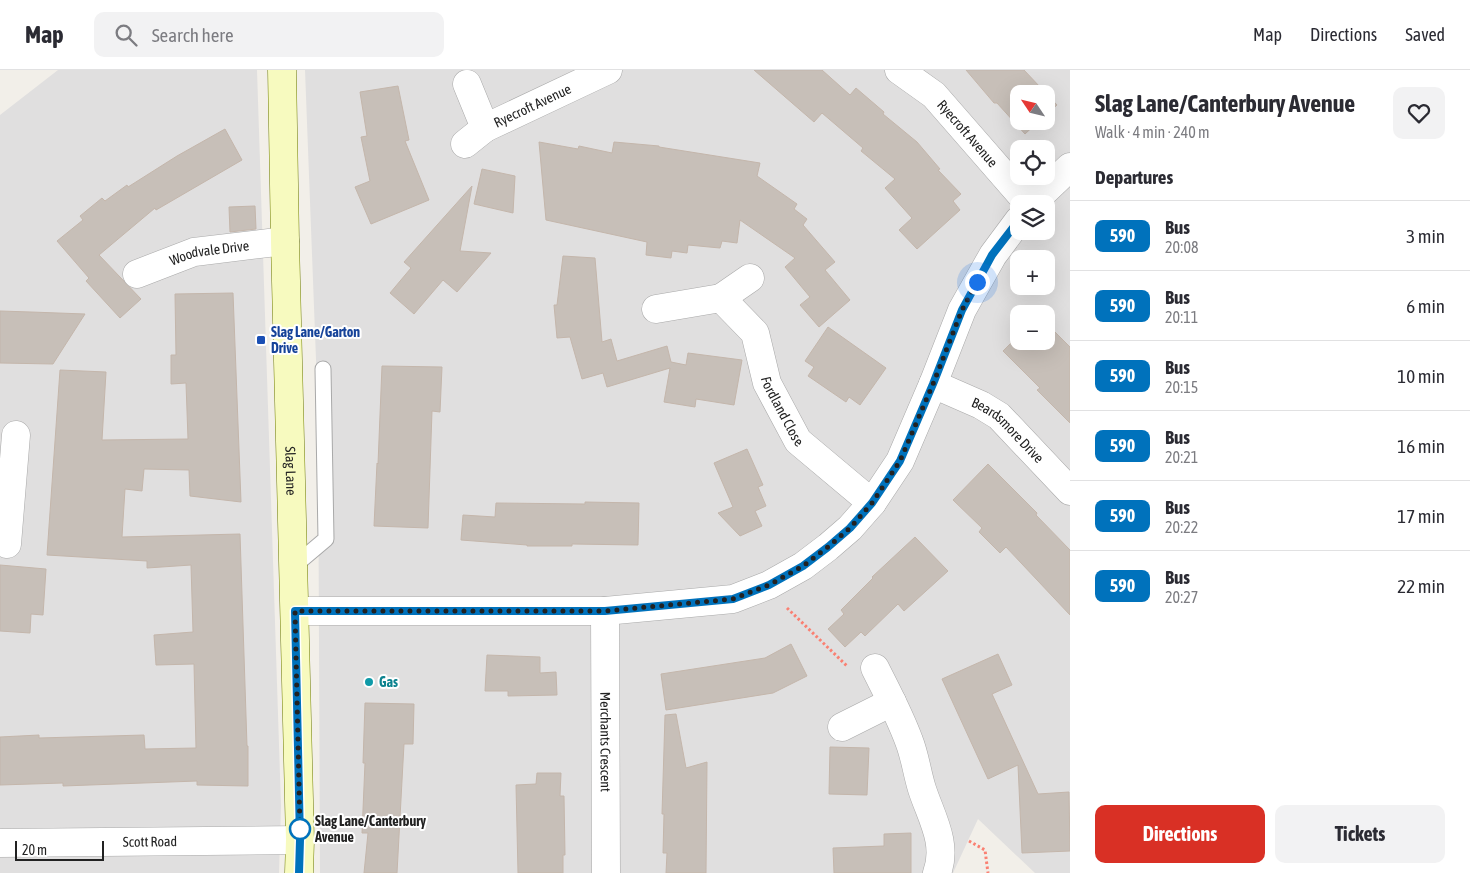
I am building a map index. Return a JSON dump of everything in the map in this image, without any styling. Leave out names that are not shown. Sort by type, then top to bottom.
[{"type":"street","name":"Slag Lane","points":[[282,70],[284,241],[300,840],[299,873]]},
{"type":"street","name":"Ryecroft Avenue","points":[[467,84],[475,136],[608,70]]},
{"type":"street","name":"Ryecroft Avenue","points":[[899,70],[934,95],[1022,195]]},
{"type":"street","points":[[1040,195],[1070,167]]},
{"type":"street","points":[[295,611],[605,611],[733,599],[769,585],[803,566],[828,547],[850,528],[872,503],[900,461],[962,310],[992,255],[1010,232]]},
{"type":"street","name":"Woodvale Drive","points":[[137,274],[194,252],[284,241]]},
{"type":"street","points":[[656,308],[721,298],[750,278]]},
{"type":"street","name":"Fordland Close","points":[[721,298],[755,333],[767,383],[798,441],[872,503]]},
{"type":"street","name":"Beardsmore Drive","points":[[933,384],[981,405],[999,416],[1070,491]]},
{"type":"street","points":[[5,528],[16,435]]},
{"type":"street","name":"Merchants Crescent","points":[[605,611],[606,873]]},
{"type":"street","points":[[875,668],[909,741],[922,790],[936,824],[940,843],[940,865],[937,873]]},
{"type":"street","points":[[842,727],[892,702]]},
{"type":"street","name":"Scott Road","points":[[0,843],[300,840]]},
{"type":"lane","points":[[294,566],[326,539],[323,369]]},
{"type":"path","points":[[769,585],[790,612],[853,672],[875,668]]},
{"type":"shaded area","points":[[58,70],[257,70],[281,806],[279,873],[0,873],[0,115]]},
{"type":"shaded area","points":[[305,70],[1070,70],[1070,873],[1035,873],[978,819],[953,873],[320,873],[318,412]]},
{"type":"building","points":[[754,70],[822,70],[850,95],[856,88],[884,112],[883,114],[917,142],[940,169],[938,170],[961,194],[953,201],[960,210],[917,249],[899,230],[912,218],[885,188],[895,179],[861,151],[863,148],[822,113],[814,122]]},
{"type":"building","points":[[966,70],[1024,70],[1038,85],[1010,85],[1010,117],[997,103],[994,103]]},
{"type":"building","points":[[398,86],[409,140],[405,141],[429,200],[371,224],[355,187],[370,181],[361,137],[367,136],[360,92]]},
{"type":"building","points":[[225,129],[242,160],[156,210],[155,208],[99,255],[141,299],[120,318],[86,281],[89,278],[57,241],[83,220],[80,216],[102,198],[105,201],[127,185],[128,187]]},
{"type":"building","points":[[1021,130],[1029,130],[1025,134]]},
{"type":"building","points":[[539,142],[578,149],[579,146],[612,153],[614,142],[659,146],[760,163],[757,176],[797,204],[794,209],[807,219],[803,225],[835,262],[825,270],[850,300],[819,327],[800,305],[810,297],[785,267],[795,258],[740,220],[737,243],[722,241],[720,248],[688,245],[687,253],[672,251],[671,258],[646,255],[647,242],[546,220]]},
{"type":"building","points":[[482,169],[515,176],[513,213],[474,204]]},
{"type":"building","points":[[472,186],[460,251],[491,253],[457,292],[443,280],[414,314],[390,293],[411,268],[404,262]]},
{"type":"building","points":[[255,206],[256,229],[230,232],[229,207]]},
{"type":"building","points":[[563,256],[595,258],[602,342],[611,339],[617,361],[667,346],[671,362],[686,365],[688,353],[742,360],[734,405],[696,399],[695,407],[664,402],[670,368],[607,387],[603,373],[582,379],[570,337],[557,338],[554,305],[557,305]]},
{"type":"building","points":[[233,293],[241,502],[190,496],[189,470],[144,469],[142,491],[125,489],[122,537],[240,534],[248,786],[197,785],[197,781],[63,786],[63,783],[0,785],[0,737],[39,735],[39,738],[144,735],[145,749],[196,748],[194,664],[156,665],[154,635],[193,632],[191,565],[147,568],[147,561],[47,555],[60,370],[106,372],[102,440],[188,439],[186,383],[171,384],[171,355],[176,355],[175,294]]},
{"type":"building","points":[[0,311],[85,314],[53,364],[0,363]]},
{"type":"building","points":[[828,327],[886,368],[860,405],[849,397],[846,402],[808,376],[814,367],[805,361]]},
{"type":"building","points":[[1055,332],[1070,347],[1070,423],[1037,390],[1040,388],[1003,351],[1010,344],[1010,350],[1055,350]]},
{"type":"building","points":[[382,366],[442,367],[440,412],[432,411],[428,528],[374,526]]},
{"type":"building","points":[[747,449],[763,485],[758,487],[766,506],[755,511],[762,526],[740,536],[718,513],[733,507],[714,463]]},
{"type":"building","points":[[988,464],[1037,513],[1036,515],[1070,550],[1070,615],[1006,547],[1000,553],[979,532],[982,528],[953,500]]},
{"type":"building","points":[[585,502],[639,503],[638,545],[572,544],[572,546],[527,546],[461,540],[463,515],[495,517],[496,503],[585,504]]},
{"type":"building","points":[[915,537],[948,571],[904,611],[898,604],[865,636],[861,632],[845,647],[828,629],[844,614],[841,610],[872,577]]},
{"type":"building","points":[[0,565],[46,569],[43,615],[31,614],[30,633],[0,631]]},
{"type":"building","points":[[791,644],[807,676],[773,693],[666,710],[661,674],[765,658]]},
{"type":"building","points":[[998,654],[1012,685],[992,694],[1038,794],[1069,792],[1070,851],[1022,853],[1018,765],[988,779],[942,679]]},
{"type":"building","points":[[487,655],[540,657],[540,673],[556,672],[557,695],[508,696],[508,691],[485,691]]},
{"type":"building","points":[[365,703],[414,704],[413,744],[404,744],[397,873],[364,873],[368,833],[362,833]]},
{"type":"building","points":[[676,714],[686,768],[707,762],[706,873],[666,873],[667,853],[663,853],[664,814],[662,814],[665,715]]},
{"type":"building","points":[[830,747],[869,748],[867,795],[829,794]]},
{"type":"building","points":[[537,773],[561,773],[560,796],[564,796],[565,855],[563,855],[563,873],[518,873],[516,785],[536,784]]},
{"type":"building","points":[[911,833],[911,873],[834,873],[833,848],[884,846],[884,834]]},
{"type":"bus line","name":"590","points":[[299,873],[300,840],[295,611],[605,611],[733,599],[769,585],[803,566],[828,547],[850,528],[872,503],[900,461],[962,310],[992,255],[1010,232]]},
{"type":"place","name":"Slag Lane/Garton Drive","points":[[261,340]]},
{"type":"place","name":"Gas","points":[[369,682]]},
{"type":"place","name":"Slag Lane/Canterbury Avenue","points":[[300,829]]},
{"type":"route","points":[[300,829],[295,611],[605,611],[733,599],[769,585],[803,566],[828,547],[850,528],[872,503],[900,461],[962,310],[977,282]]}]
